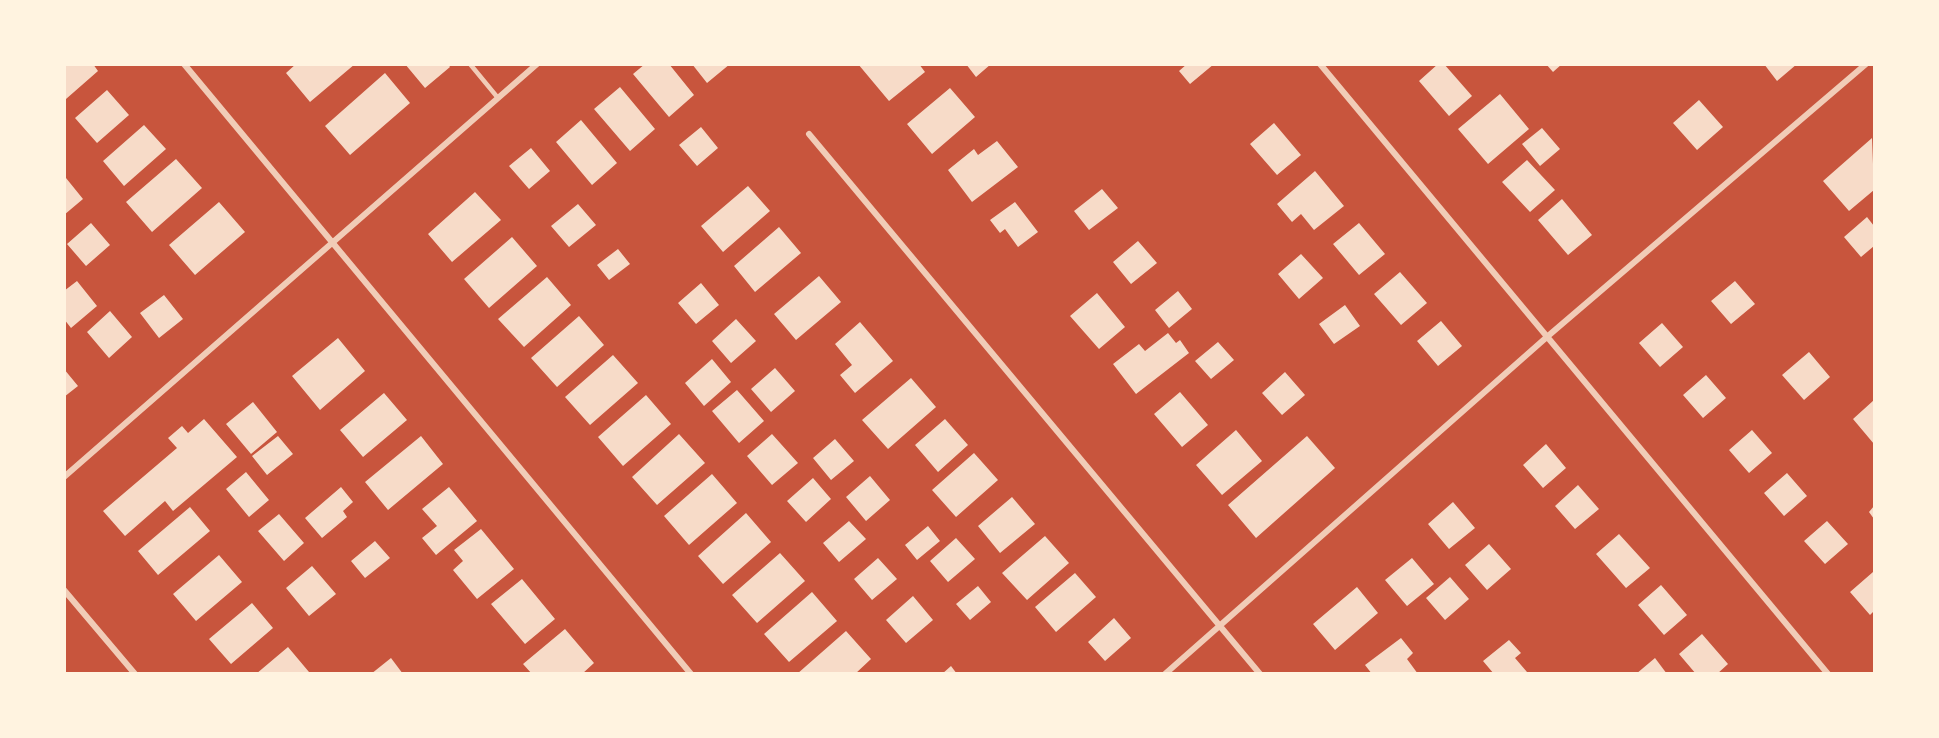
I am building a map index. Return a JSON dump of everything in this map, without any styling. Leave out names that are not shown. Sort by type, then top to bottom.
[{"type":"street","points":[[184,64],[691,674]]},
{"type":"street","points":[[64,477],[537,64]]},
{"type":"street","points":[[1320,64],[1828,674]]},
{"type":"street","points":[[1165,674],[1548,336],[1866,64]]},
{"type":"street","points":[[809,134],[1260,674]]},
{"type":"street","points":[[64,590],[135,674]]},
{"type":"lane","points":[[470,64],[498,98]]},
{"type":"building","points":[[64,64],[93,64],[98,71],[66,99]]},
{"type":"building","points":[[296,64],[355,64],[310,102],[286,73]]},
{"type":"building","points":[[405,64],[448,64],[450,67],[425,88]]},
{"type":"building","points":[[645,64],[669,64],[694,95],[669,117],[633,74]]},
{"type":"building","points":[[692,64],[730,64],[707,83]]},
{"type":"building","points":[[858,64],[919,64],[925,72],[889,101]]},
{"type":"building","points":[[966,64],[991,64],[976,77]]},
{"type":"building","points":[[1187,64],[1214,64],[1190,84],[1179,71]]},
{"type":"building","points":[[1438,64],[1444,64],[1472,96],[1449,116],[1419,81]]},
{"type":"building","points":[[1546,64],[1562,64],[1553,72]]},
{"type":"building","points":[[1764,64],[1797,64],[1777,81]]},
{"type":"building","points":[[385,73],[410,103],[350,155],[325,126]]},
{"type":"building","points":[[620,87],[655,129],[630,151],[594,109]]},
{"type":"building","points":[[950,88],[975,117],[932,154],[907,124]]},
{"type":"building","points":[[107,90],[129,115],[97,143],[75,118]]},
{"type":"building","points":[[1500,94],[1529,129],[1488,164],[1458,129]]},
{"type":"building","points":[[1699,100],[1723,127],[1697,150],[1673,123]]},
{"type":"building","points":[[581,120],[617,163],[592,185],[556,142]]},
{"type":"building","points":[[1274,123],[1301,155],[1277,175],[1250,144]]},
{"type":"building","points":[[144,125],[166,149],[124,186],[103,161]]},
{"type":"building","points":[[701,127],[718,148],[697,166],[679,145]]},
{"type":"building","points":[[1542,128],[1560,149],[1540,166],[1522,144]]},
{"type":"building","points":[[1872,138],[1874,190],[1849,211],[1823,181]]},
{"type":"building","points":[[997,141],[1018,167],[972,202],[948,170],[974,149],[978,155]]},
{"type":"building","points":[[531,148],[550,171],[529,189],[509,166]]},
{"type":"building","points":[[176,159],[202,188],[152,232],[126,202]]},
{"type":"building","points":[[1527,160],[1555,190],[1530,212],[1502,182]]},
{"type":"building","points":[[1315,171],[1344,206],[1314,230],[1301,214],[1292,222],[1277,204]]},
{"type":"building","points":[[66,178],[83,199],[64,215],[64,179]]},
{"type":"building","points":[[748,186],[770,211],[723,252],[701,226]]},
{"type":"building","points":[[1102,189],[1118,208],[1089,230],[1074,211]]},
{"type":"building","points":[[475,192],[501,220],[452,262],[428,234]]},
{"type":"building","points":[[1562,199],[1592,235],[1568,255],[1538,220]]},
{"type":"building","points":[[219,202],[245,232],[195,275],[169,245]]},
{"type":"building","points":[[1015,202],[1038,232],[1018,247],[1005,229],[1000,233],[990,220]]},
{"type":"building","points":[[578,204],[596,225],[569,247],[551,226]]},
{"type":"building","points":[[1867,217],[1874,226],[1874,246],[1861,257],[1844,237]]},
{"type":"building","points":[[91,223],[110,245],[86,266],[67,244]]},
{"type":"building","points":[[1359,223],[1385,254],[1359,275],[1333,244]]},
{"type":"building","points":[[779,227],[801,253],[755,292],[734,266]]},
{"type":"building","points":[[512,237],[537,266],[489,308],[464,279]]},
{"type":"building","points":[[1138,241],[1157,263],[1131,284],[1113,262]]},
{"type":"building","points":[[618,249],[630,264],[609,280],[597,265]]},
{"type":"building","points":[[1301,254],[1323,278],[1299,299],[1278,274]]},
{"type":"building","points":[[1400,272],[1427,303],[1401,325],[1374,294]]},
{"type":"building","points":[[819,276],[841,302],[796,340],[774,314]]},
{"type":"building","points":[[547,277],[571,305],[524,347],[498,319]]},
{"type":"building","points":[[77,281],[97,306],[71,328],[64,319],[64,291]]},
{"type":"building","points":[[1735,281],[1755,304],[1731,324],[1711,301]]},
{"type":"building","points":[[701,283],[719,305],[696,324],[678,303]]},
{"type":"building","points":[[1178,291],[1192,309],[1169,328],[1155,310]]},
{"type":"building","points":[[1097,293],[1125,327],[1099,349],[1070,316]]},
{"type":"building","points":[[164,295],[183,319],[159,338],[140,313]]},
{"type":"building","points":[[1345,305],[1360,326],[1334,344],[1319,324]]},
{"type":"building","points":[[110,311],[132,337],[109,358],[87,332]]},
{"type":"building","points":[[579,316],[604,345],[557,387],[531,358]]},
{"type":"building","points":[[736,319],[756,341],[731,363],[712,341]]},
{"type":"building","points":[[1441,321],[1462,346],[1438,366],[1417,341]]},
{"type":"building","points":[[860,322],[893,361],[855,393],[840,375],[852,365],[835,344]]},
{"type":"building","points":[[1662,323],[1683,347],[1660,367],[1639,343]]},
{"type":"building","points":[[1168,333],[1176,343],[1180,340],[1189,353],[1136,394],[1113,364],[1139,344],[1145,351]]},
{"type":"building","points":[[338,338],[365,371],[320,410],[292,376]]},
{"type":"building","points":[[1218,342],[1234,360],[1211,379],[1195,361]]},
{"type":"building","points":[[1809,352],[1830,377],[1804,400],[1782,375]]},
{"type":"building","points":[[613,355],[638,383],[590,425],[565,397]]},
{"type":"building","points":[[712,359],[731,382],[704,406],[685,383]]},
{"type":"building","points":[[775,368],[795,391],[771,412],[751,389]]},
{"type":"building","points":[[64,369],[78,386],[64,397]]},
{"type":"building","points":[[1285,372],[1305,395],[1282,415],[1262,393]]},
{"type":"building","points":[[1706,375],[1726,398],[1703,418],[1683,395]]},
{"type":"building","points":[[911,378],[936,407],[888,449],[862,420]]},
{"type":"building","points":[[737,390],[764,421],[739,443],[712,411]]},
{"type":"building","points":[[1180,392],[1208,425],[1182,447],[1154,414]]},
{"type":"building","points":[[384,393],[407,420],[363,457],[340,430]]},
{"type":"building","points":[[646,395],[671,424],[623,466],[598,437]]},
{"type":"building","points":[[1874,400],[1874,444],[1853,419]]},
{"type":"building","points":[[253,402],[277,432],[251,454],[226,424]]},
{"type":"building","points":[[204,419],[237,457],[173,511],[165,501],[125,536],[103,511],[177,448],[168,438],[182,426],[188,433]]},
{"type":"building","points":[[945,419],[968,445],[938,472],[915,445]]},
{"type":"building","points":[[1236,430],[1262,461],[1222,495],[1196,465]]},
{"type":"building","points":[[1752,430],[1772,453],[1749,473],[1729,450]]},
{"type":"building","points":[[679,434],[705,463],[657,505],[632,477]]},
{"type":"building","points":[[772,434],[798,463],[772,485],[747,456]]},
{"type":"building","points":[[278,436],[293,454],[267,475],[252,456]]},
{"type":"building","points":[[421,436],[443,464],[388,510],[365,482]]},
{"type":"building","points":[[1307,436],[1335,468],[1256,538],[1228,505]]},
{"type":"building","points":[[835,439],[854,461],[831,480],[813,458]]},
{"type":"building","points":[[1546,444],[1566,468],[1543,488],[1523,465]]},
{"type":"building","points":[[974,453],[998,480],[956,517],[932,490]]},
{"type":"building","points":[[246,472],[269,500],[249,517],[226,489]]},
{"type":"building","points":[[1787,473],[1807,496],[1784,516],[1764,493]]},
{"type":"building","points":[[712,474],[737,503],[689,545],[664,516]]},
{"type":"building","points":[[870,476],[890,500],[866,521],[846,497]]},
{"type":"building","points":[[813,478],[831,499],[806,522],[787,501]]},
{"type":"building","points":[[1578,485],[1599,509],[1575,529],[1555,506]]},
{"type":"building","points":[[341,487],[353,502],[343,511],[347,517],[322,538],[305,518]]},
{"type":"building","points":[[449,487],[477,521],[436,555],[422,538],[437,526],[422,509]]},
{"type":"building","points":[[1012,497],[1035,524],[1000,553],[978,526]]},
{"type":"building","points":[[1453,502],[1475,528],[1449,549],[1428,524]]},
{"type":"building","points":[[1874,506],[1874,519],[1869,512]]},
{"type":"building","points":[[190,507],[210,531],[158,575],[138,551]]},
{"type":"building","points":[[746,513],[771,542],[723,584],[698,556]]},
{"type":"building","points":[[279,514],[304,543],[284,561],[258,531]]},
{"type":"building","points":[[849,521],[866,539],[839,562],[823,543]]},
{"type":"building","points":[[1827,521],[1848,544],[1825,564],[1804,541]]},
{"type":"building","points":[[928,526],[940,541],[917,560],[905,545]]},
{"type":"building","points":[[481,529],[514,569],[477,599],[453,570],[463,561],[454,550]]},
{"type":"building","points":[[1619,534],[1650,568],[1626,588],[1596,554]]},
{"type":"building","points":[[1045,536],[1069,563],[1027,600],[1002,573]]},
{"type":"building","points":[[956,538],[975,559],[948,582],[930,561]]},
{"type":"building","points":[[375,541],[390,558],[365,578],[351,561]]},
{"type":"building","points":[[1489,544],[1511,569],[1487,590],[1465,565]]},
{"type":"building","points":[[780,553],[805,581],[757,623],[732,595]]},
{"type":"building","points":[[219,555],[242,582],[196,621],[173,594]]},
{"type":"building","points":[[878,558],[897,579],[872,600],[854,579]]},
{"type":"building","points":[[1412,558],[1434,584],[1407,606],[1385,580]]},
{"type":"building","points":[[312,566],[336,594],[309,616],[286,588]]},
{"type":"building","points":[[1873,572],[1874,611],[1870,615],[1850,592]]},
{"type":"building","points":[[1075,573],[1096,597],[1056,632],[1035,607]]},
{"type":"building","points":[[1450,577],[1469,599],[1445,620],[1426,598]]},
{"type":"building","points":[[522,579],[555,619],[525,644],[491,604]]},
{"type":"building","points":[[1661,585],[1687,615],[1664,635],[1638,605]]},
{"type":"building","points":[[978,586],[991,602],[970,620],[956,604]]},
{"type":"building","points":[[1357,587],[1378,613],[1335,650],[1313,624]]},
{"type":"building","points":[[812,592],[837,621],[789,662],[764,634]]},
{"type":"building","points":[[913,596],[933,620],[906,643],[886,620]]},
{"type":"building","points":[[252,603],[273,628],[231,664],[209,639]]},
{"type":"building","points":[[1114,618],[1131,638],[1105,661],[1088,642]]},
{"type":"building","points":[[565,629],[594,663],[582,674],[532,674],[523,664]]},
{"type":"building","points":[[846,631],[871,659],[855,674],[797,674]]},
{"type":"building","points":[[1702,634],[1728,664],[1717,674],[1696,674],[1679,654]]},
{"type":"building","points":[[1401,638],[1413,653],[1407,659],[1418,674],[1372,674],[1365,665]]},
{"type":"building","points":[[1509,640],[1521,653],[1515,658],[1527,672],[1494,674],[1483,661]]},
{"type":"building","points":[[288,647],[309,672],[256,674]]},
{"type":"building","points":[[391,658],[403,674],[371,674]]},
{"type":"building","points":[[1655,658],[1667,674],[1636,674]]},
{"type":"building","points":[[951,666],[957,674],[942,674]]}]
